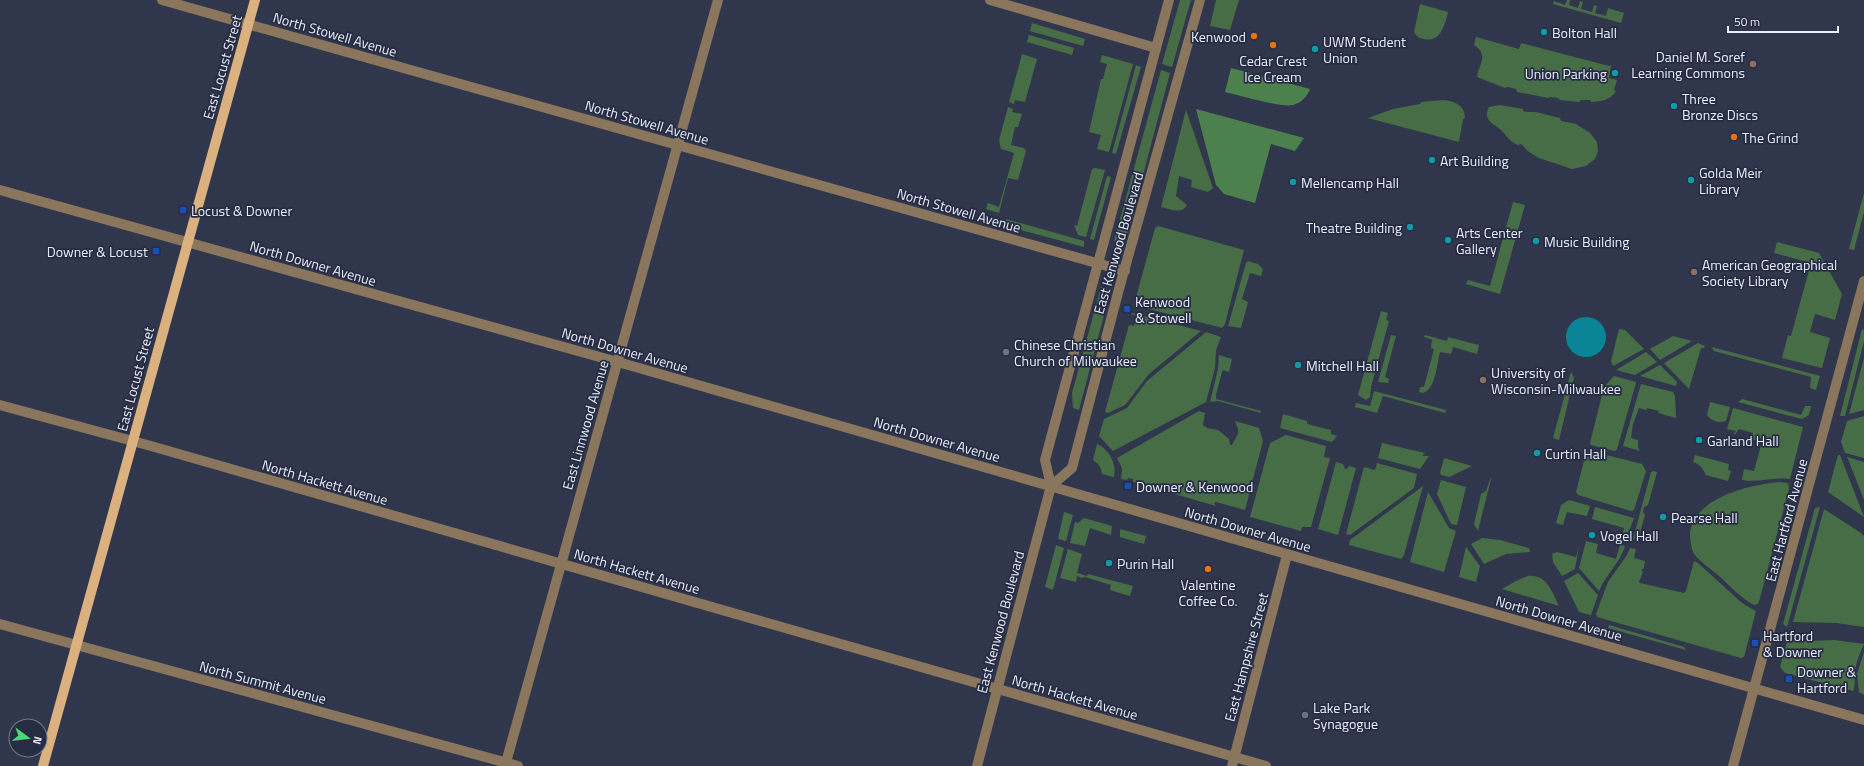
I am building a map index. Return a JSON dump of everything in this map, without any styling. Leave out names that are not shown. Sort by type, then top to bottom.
[{"type":"main road","name":"East Locust Street","points":[[43,766],[255,0]]},
{"type":"street","name":"North Stowell Avenue","points":[[162,0],[1125,271]]},
{"type":"street","name":"East Linnwood Avenue","points":[[505,764],[718,0]]},
{"type":"street","points":[[990,0],[1156,48]]},
{"type":"street","name":"East Kenwood Boulevard","points":[[977,766],[1051,486],[1045,460],[1169,0]]},
{"type":"street","name":"East Kenwood Boulevard","points":[[1051,486],[1072,468],[1200,0]]},
{"type":"street","name":"North Downer Avenue","points":[[0,190],[617,362],[1864,720]]},
{"type":"street","name":"East Hartford Avenue","points":[[1733,766],[1864,281]]},
{"type":"street","name":"North Hackett Avenue","points":[[0,405],[133,441],[997,690],[1233,762],[1266,766]]},
{"type":"street","name":"East Hampshire Street","points":[[1233,762],[1287,555]]},
{"type":"street","name":"North Summit Avenue","points":[[0,624],[505,764],[518,766]]},
{"type":"green space","points":[[1180,0],[1191,0],[1172,67],[1162,64]]},
{"type":"green space","points":[[1216,0],[1239,0],[1230,30],[1210,26]]},
{"type":"green space","points":[[1567,0],[1570,0],[1569,5],[1578,8],[1580,1],[1583,2],[1581,9],[1592,12],[1594,5],[1597,6],[1595,13],[1606,16],[1608,8],[1624,13],[1621,23],[1553,4],[1554,1],[1565,5]]},
{"type":"green space","points":[[1420,4],[1448,12],[1441,32],[1438,36],[1430,40],[1417,36],[1414,32]]},
{"type":"green space","points":[[1032,23],[1085,39],[1083,46],[1030,31]]},
{"type":"green space","points":[[1029,35],[1074,48],[1072,55],[1027,42]]},
{"type":"green space","points":[[1476,37],[1519,49],[1521,43],[1609,66],[1611,65],[1609,78],[1617,80],[1614,90],[1616,91],[1611,97],[1605,100],[1591,102],[1590,100],[1581,100],[1579,102],[1560,100],[1558,98],[1548,98],[1517,92],[1516,89],[1508,87],[1505,88],[1477,77],[1482,56],[1479,49],[1474,45]]},
{"type":"green space","points":[[1022,54],[1037,59],[1025,102],[1015,100],[1014,104],[1009,102]]},
{"type":"green space","points":[[1102,55],[1133,64],[1109,152],[1097,149],[1101,135],[1089,132],[1101,79],[1103,79],[1107,64],[1100,62]]},
{"type":"green space","points":[[1136,65],[1141,67],[1116,154],[1112,153]]},
{"type":"green space","points":[[1231,68],[1310,89],[1301,101],[1293,105],[1279,105],[1225,92]]},
{"type":"green space","points":[[1161,70],[1170,73],[1128,232],[1120,243],[1114,241]]},
{"type":"green space","points":[[1443,100],[1458,104],[1465,114],[1459,142],[1368,118],[1393,109],[1420,104],[1421,102]]},
{"type":"green space","points":[[1500,105],[1523,109],[1525,112],[1538,112],[1560,118],[1561,121],[1576,124],[1590,133],[1597,142],[1598,151],[1595,159],[1586,166],[1572,169],[1539,158],[1529,152],[1521,144],[1518,145],[1511,141],[1489,120],[1487,112],[1489,107]]},
{"type":"green space","points":[[1008,107],[1013,109],[1012,112],[1022,114],[1018,127],[1015,127],[1011,145],[1024,148],[1026,151],[1018,180],[1008,178],[999,213],[986,209],[988,203],[999,207],[1014,153],[1001,149],[999,140]]},
{"type":"green space","points":[[1196,109],[1304,138],[1295,151],[1271,144],[1255,203],[1224,194],[1216,185]]},
{"type":"green space","points":[[1186,110],[1213,188],[1208,192],[1191,187],[1192,180],[1179,176],[1176,196],[1187,205],[1179,211],[1161,207]]},
{"type":"green space","points":[[1095,168],[1105,170],[1086,237],[1078,235],[1074,225],[1077,226],[1092,169]]},
{"type":"green space","points":[[1107,176],[1111,177],[1094,240],[1090,239]]},
{"type":"green space","points":[[1864,193],[1864,212],[1854,250],[1849,249]]},
{"type":"green space","points":[[1513,202],[1525,205],[1500,294],[1466,284],[1468,280],[1490,286]]},
{"type":"green space","points":[[1006,219],[1084,241],[1084,247],[1006,226]]},
{"type":"green space","points":[[1158,226],[1244,250],[1225,324],[1222,328],[1134,305],[1155,228]]},
{"type":"green space","points":[[1777,242],[1819,253],[1842,294],[1835,320],[1815,314],[1810,332],[1830,338],[1822,368],[1782,358],[1788,335],[1791,336],[1811,263],[1774,253]]},
{"type":"green space","points":[[1248,261],[1258,264],[1263,269],[1261,276],[1250,273],[1242,299],[1248,302],[1241,328],[1228,326],[1246,263]]},
{"type":"green space","points":[[1101,287],[1107,289],[1108,300],[1079,410],[1073,408],[1072,393]]},
{"type":"green space","points":[[1381,311],[1388,313],[1386,320],[1389,321],[1371,387],[1370,397],[1366,400],[1358,395]]},
{"type":"green space","points":[[1132,313],[1201,331],[1149,374],[1125,405],[1108,413],[1105,412],[1129,325],[1134,326],[1137,316],[1131,314]]},
{"type":"green space","points":[[1619,329],[1625,330],[1644,349],[1613,366],[1611,361]]},
{"type":"green space","points":[[1862,329],[1864,330],[1864,341],[1845,416],[1840,416]]},
{"type":"green space","points":[[1206,332],[1221,337],[1216,350],[1215,368],[1206,402],[1113,451],[1099,436],[1104,419],[1127,408],[1147,381]]},
{"type":"green space","points":[[1391,335],[1396,336],[1385,377],[1389,379],[1388,383],[1378,382]]},
{"type":"green space","points":[[1425,335],[1447,341],[1448,337],[1479,345],[1477,354],[1453,347],[1451,354],[1440,352],[1437,369],[1431,386],[1423,393],[1419,392],[1420,387],[1424,387],[1434,349],[1431,348],[1432,340],[1436,341],[1424,337]]},
{"type":"green space","points":[[1673,336],[1692,341],[1660,360],[1650,349]]},
{"type":"green space","points":[[1698,343],[1705,346],[1704,348],[1701,348],[1689,389],[1664,363]]},
{"type":"green space","points":[[1712,347],[1820,376],[1816,390],[1810,388],[1811,377],[1714,351]]},
{"type":"green space","points":[[1646,352],[1657,362],[1635,375],[1616,370]]},
{"type":"green space","points":[[1219,355],[1232,359],[1229,372],[1223,370],[1222,372],[1216,399],[1261,411],[1261,413],[1218,401],[1210,402],[1218,369]]},
{"type":"green space","points":[[1864,358],[1864,410],[1849,414]]},
{"type":"green space","points":[[1660,365],[1677,382],[1676,386],[1640,376]]},
{"type":"green space","points":[[1571,372],[1574,378],[1559,440],[1553,438]]},
{"type":"green space","points":[[1614,376],[1636,382],[1617,449],[1615,451],[1591,445],[1590,443],[1604,387]]},
{"type":"green space","points":[[1641,384],[1673,392],[1675,396],[1676,418],[1658,413],[1659,411],[1639,408],[1633,424],[1631,438],[1638,440],[1638,448],[1640,451],[1623,446]]},
{"type":"green space","points":[[1374,391],[1446,410],[1445,413],[1383,396],[1377,413],[1355,407],[1356,403],[1370,406]]},
{"type":"green space","points":[[1742,399],[1801,415],[1805,406],[1811,406],[1809,415],[1802,419],[1738,402]]},
{"type":"green space","points":[[1710,402],[1730,407],[1726,421],[1716,421],[1707,415]]},
{"type":"green space","points":[[1733,408],[1803,427],[1790,479],[1754,481],[1742,480],[1744,469],[1754,471],[1762,442],[1751,439],[1753,433],[1739,429],[1735,434],[1733,434],[1736,431],[1727,429]]},
{"type":"green space","points":[[1199,411],[1205,413],[1203,425],[1207,428],[1218,430],[1229,439],[1230,445],[1232,445],[1238,434],[1235,421],[1259,428],[1263,441],[1245,510],[1216,502],[1214,503],[1216,506],[1133,482],[1133,479],[1121,479],[1122,468],[1117,458]]},
{"type":"green space","points":[[1283,414],[1307,421],[1307,424],[1331,430],[1331,434],[1337,436],[1332,442],[1280,428]]},
{"type":"green space","points":[[1864,416],[1864,458],[1845,453],[1841,442],[1847,421]]},
{"type":"green space","points":[[1286,435],[1326,446],[1324,457],[1330,458],[1311,527],[1302,527],[1301,531],[1250,517],[1270,443]]},
{"type":"green space","points":[[1382,443],[1425,453],[1422,456],[1429,456],[1420,469],[1378,458]]},
{"type":"green space","points":[[1097,444],[1105,449],[1111,458],[1115,472],[1114,477],[1102,474],[1101,469],[1093,460]]},
{"type":"green space","points":[[1590,451],[1642,464],[1646,471],[1634,510],[1631,511],[1578,495],[1576,492],[1586,453]]},
{"type":"green space","points":[[1695,455],[1729,464],[1728,470],[1731,471],[1728,481],[1706,475],[1698,464],[1693,462]]},
{"type":"green space","points":[[1838,455],[1840,455],[1864,517],[1828,492]]},
{"type":"green space","points":[[1847,457],[1864,462],[1864,500],[1848,459]]},
{"type":"green space","points":[[1444,458],[1472,466],[1449,477],[1441,475],[1440,473]]},
{"type":"green space","points":[[1336,462],[1343,464],[1345,469],[1349,466],[1356,468],[1338,535],[1318,529]]},
{"type":"green space","points":[[1377,463],[1417,474],[1414,488],[1350,535],[1346,534],[1364,467],[1375,470]]},
{"type":"green space","points":[[1651,472],[1657,472],[1648,505],[1644,507],[1643,512],[1645,515],[1638,540],[1633,539]]},
{"type":"green space","points":[[1491,477],[1478,531],[1474,524],[1481,494],[1486,491]]},
{"type":"green space","points":[[1441,480],[1466,487],[1457,525],[1451,524],[1437,494]]},
{"type":"green space","points":[[1779,482],[1788,483],[1789,489],[1760,598],[1758,604],[1754,605],[1740,595],[1696,557],[1690,541],[1690,533],[1694,521],[1702,510],[1712,502],[1739,490]]},
{"type":"green space","points":[[1423,486],[1404,555],[1401,559],[1349,545],[1350,540]]},
{"type":"green space","points":[[1428,492],[1449,528],[1456,531],[1444,572],[1410,562]]},
{"type":"green space","points":[[1569,500],[1590,506],[1587,516],[1567,512],[1563,525],[1556,523],[1561,505]]},
{"type":"green space","points":[[1595,507],[1634,518],[1627,537],[1622,536],[1624,528],[1592,519]]},
{"type":"green space","points":[[1820,507],[1787,627],[1783,624],[1815,508]]},
{"type":"green space","points":[[1824,509],[1864,536],[1864,627],[1836,623],[1793,622]]},
{"type":"green space","points":[[1064,512],[1073,515],[1066,541],[1058,539]]},
{"type":"green space","points":[[1084,518],[1112,526],[1111,535],[1090,528],[1085,546],[1070,543],[1075,522],[1078,523]]},
{"type":"green space","points":[[1120,529],[1146,536],[1144,544],[1120,537]]},
{"type":"green space","points":[[1482,538],[1500,540],[1529,548],[1530,552],[1506,554],[1484,564],[1471,544]]},
{"type":"green space","points":[[1586,541],[1598,544],[1596,553],[1616,559],[1620,545],[1625,546],[1620,558],[1605,579],[1599,591],[1579,568]]},
{"type":"green space","points":[[1056,545],[1064,548],[1053,590],[1045,587]]},
{"type":"green space","points":[[1579,546],[1575,569],[1562,576],[1553,562],[1552,554],[1557,552],[1576,557]]},
{"type":"green space","points":[[1466,547],[1480,566],[1476,582],[1459,577]]},
{"type":"green space","points":[[1630,548],[1636,549],[1634,558],[1645,561],[1644,568],[1641,570],[1643,572],[1639,582],[1640,583],[1684,593],[1686,591],[1694,561],[1742,603],[1756,611],[1744,657],[1741,658],[1597,617],[1596,614],[1608,582],[1627,555]]},
{"type":"green space","points":[[1068,549],[1082,554],[1077,573],[1087,576],[1088,574],[1133,586],[1130,596],[1110,590],[1111,585],[1085,577],[1082,578],[1077,576],[1076,582],[1060,578]]},
{"type":"green space","points":[[1578,573],[1598,595],[1591,615],[1579,612],[1564,581]]},
{"type":"green space","points":[[1528,576],[1534,576],[1544,581],[1551,590],[1559,606],[1502,589]]},
{"type":"green space","points":[[1609,625],[1684,647],[1686,650],[1608,628]]},
{"type":"green space","points":[[1834,640],[1864,644],[1856,665],[1853,691],[1785,673],[1780,667],[1787,642]]},
{"type":"green space","points":[[1864,652],[1864,695],[1859,692],[1857,674]]},
{"type":"water","points":[[1582,317],[1590,317],[1597,320],[1603,326],[1606,337],[1603,348],[1597,354],[1590,357],[1582,357],[1575,354],[1569,348],[1566,341],[1566,333],[1569,326],[1575,320]]},
{"type":"place","name":"Bolton Hall","points":[[1544,32]]},
{"type":"place","name":"Kenwood","points":[[1254,36]]},
{"type":"place","name":"Cedar Crest Ice Cream","points":[[1273,45]]},
{"type":"place","name":"UWM Student Union","points":[[1315,49]]},
{"type":"place","name":"Daniel M. Soref Learning Commons","points":[[1753,64]]},
{"type":"place","name":"Union Parking","points":[[1615,73]]},
{"type":"place","name":"Three Bronze Discs","points":[[1674,106]]},
{"type":"place","name":"The Grind","points":[[1734,137]]},
{"type":"place","name":"Art Building","points":[[1432,160]]},
{"type":"place","name":"Golda Meir Library","points":[[1691,180]]},
{"type":"place","name":"Mellencamp Hall","points":[[1293,182]]},
{"type":"place","name":"Locust & Downer","points":[[183,210]]},
{"type":"place","name":"Theatre Building","points":[[1410,227]]},
{"type":"place","name":"Arts Center Gallery","points":[[1448,240]]},
{"type":"place","name":"Music Building","points":[[1536,241]]},
{"type":"place","name":"Downer & Locust","points":[[156,251]]},
{"type":"place","name":"American Geographical Society Library","points":[[1694,272]]},
{"type":"place","name":"Kenwood & Stowell","points":[[1127,309]]},
{"type":"place","name":"Chinese Christian Church of Milwaukee","points":[[1006,352]]},
{"type":"place","name":"Mitchell Hall","points":[[1298,365]]},
{"type":"place","name":"University of Wisconsin-Milwaukee","points":[[1483,380]]},
{"type":"place","name":"Garland Hall","points":[[1699,440]]},
{"type":"place","name":"Curtin Hall","points":[[1537,453]]},
{"type":"place","name":"Downer & Kenwood","points":[[1128,486]]},
{"type":"place","name":"Pearse Hall","points":[[1663,517]]},
{"type":"place","name":"Vogel Hall","points":[[1592,535]]},
{"type":"place","name":"Purin Hall","points":[[1109,563]]},
{"type":"place","name":"Valentine Coffee Co.","points":[[1208,569]]},
{"type":"place","name":"Hartford & Downer","points":[[1755,643]]},
{"type":"place","name":"Downer & Hartford","points":[[1789,679]]},
{"type":"place","name":"Lake Park Synagogue","points":[[1305,715]]}]
